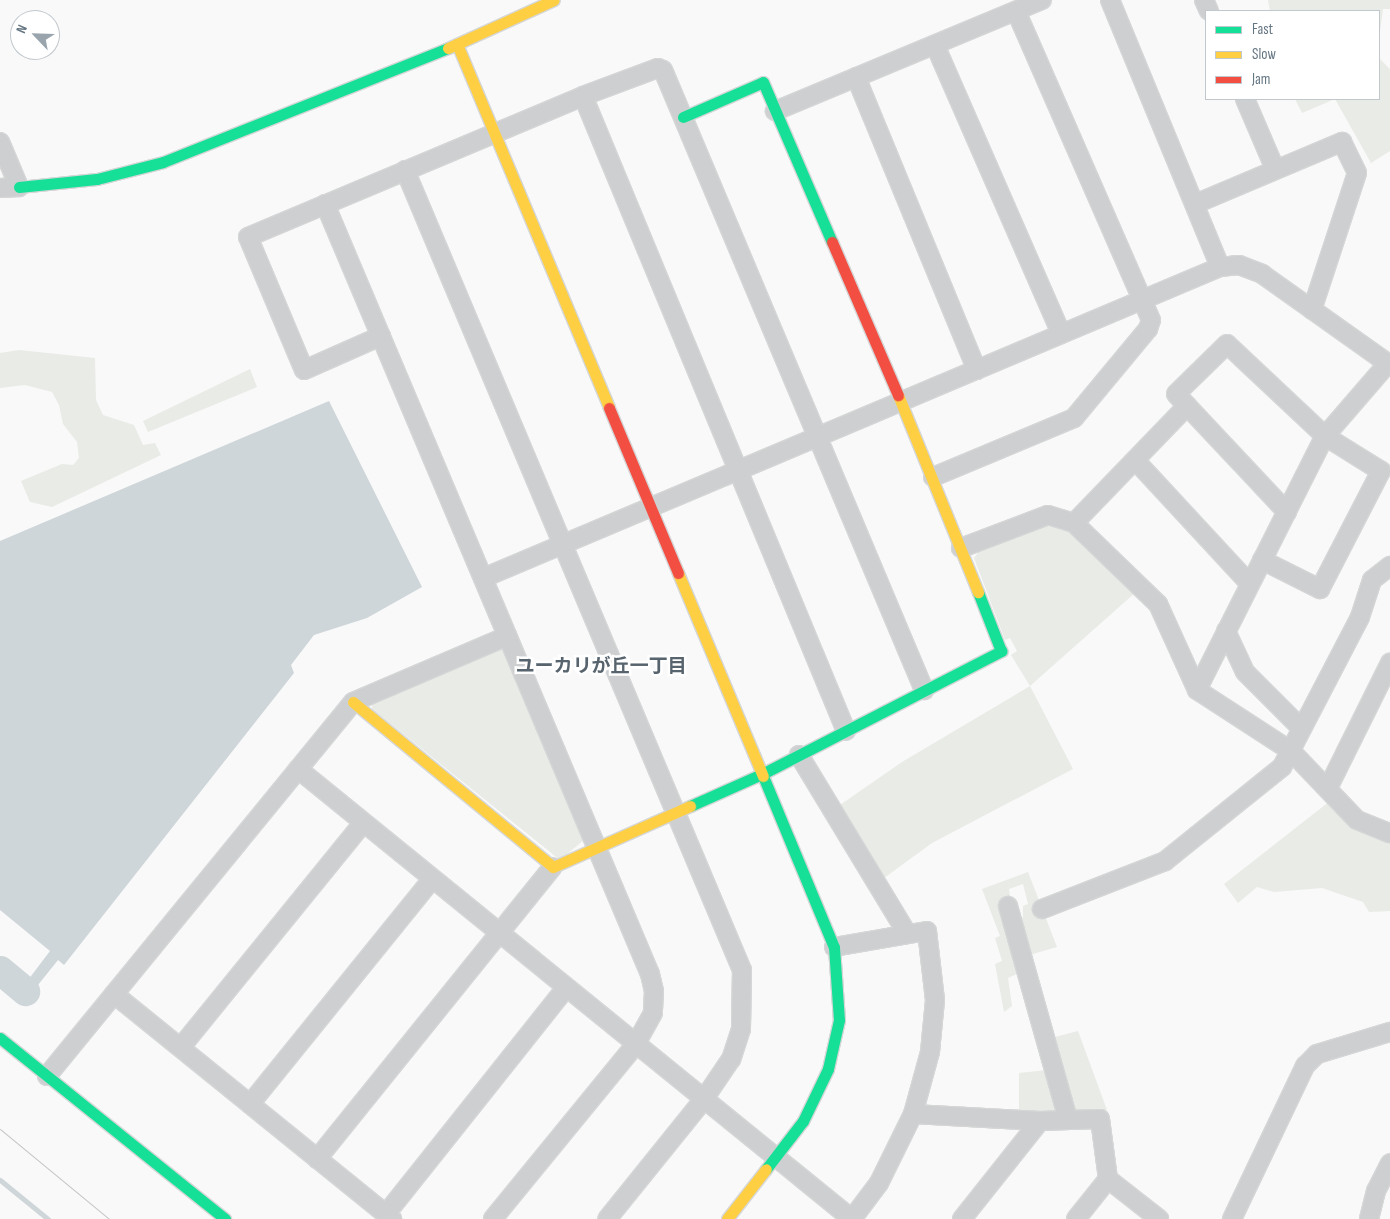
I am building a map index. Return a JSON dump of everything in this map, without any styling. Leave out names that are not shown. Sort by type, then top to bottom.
[{"type":"street","points":[[0,188],[97,178],[163,162],[457,44],[554,0]]},
{"type":"street","points":[[775,111],[1042,0]]},
{"type":"street","points":[[1110,0],[1220,267]]},
{"type":"street","points":[[933,477],[1074,418],[1148,329],[1151,320],[1016,11]]},
{"type":"street","points":[[457,44],[653,507],[834,947],[840,987],[834,1046],[803,1121],[777,1157],[727,1219]]},
{"type":"street","points":[[935,45],[1061,334]]},
{"type":"street","points":[[381,336],[304,370],[248,237],[583,96],[658,68],[663,70],[924,690]]},
{"type":"street","points":[[856,78],[978,370]]},
{"type":"street","points":[[317,1158],[553,867],[598,849],[764,773],[1001,651],[933,477],[763,82],[683,117]]},
{"type":"street","points":[[583,96],[846,731]]},
{"type":"street","points":[[1245,100],[1275,169]]},
{"type":"street","points":[[0,142],[19,187]]},
{"type":"street","points":[[1195,204],[1342,142],[1357,174],[1312,310]]},
{"type":"street","points":[[405,170],[737,952],[743,978],[738,1043],[704,1099],[607,1219]]},
{"type":"street","points":[[325,204],[598,849],[654,991],[653,1013],[636,1044],[493,1219]]},
{"type":"street","points":[[483,578],[1220,267],[1252,269],[1389,364],[1325,436],[1197,690]]},
{"type":"street","points":[[1262,560],[1320,589],[1381,471],[1325,436],[1227,344],[1176,394],[1287,512]]},
{"type":"street","points":[[1074,523],[1187,406]]},
{"type":"street","points":[[1135,460],[1250,584]]},
{"type":"street","points":[[961,548],[1048,515],[1074,523],[1158,604],[1197,690],[1291,751],[1357,820],[1389,831]]},
{"type":"street","points":[[1042,909],[1165,861],[1282,767],[1360,617],[1372,580],[1390,566]]},
{"type":"street","points":[[1226,631],[1246,672],[1301,728]]},
{"type":"street","points":[[48,1076],[353,702],[508,636]]},
{"type":"street","points":[[1328,788],[1390,663]]},
{"type":"street","points":[[353,702],[553,867]]},
{"type":"street","points":[[799,755],[906,932]]},
{"type":"street","points":[[298,769],[852,1219],[879,1183],[913,1114],[930,1052],[934,1000],[928,931],[906,932],[834,947]]},
{"type":"street","points":[[180,1048],[363,822]]},
{"type":"street","points":[[250,1104],[432,879]]},
{"type":"street","points":[[1008,906],[1068,1120]]},
{"type":"street","points":[[114,994],[389,1217],[566,988]]},
{"type":"street","points":[[1232,1219],[1305,1066],[1317,1054],[1390,1032]]},
{"type":"street","points":[[0,1038],[225,1219]]},
{"type":"street","points":[[913,1114],[1040,1122],[1100,1119],[1108,1179],[1159,1219]]},
{"type":"street","points":[[962,1219],[1040,1122]]},
{"type":"street","points":[[1369,1219],[1376,1191],[1390,1164]]},
{"type":"street","points":[[1076,1219],[1108,1179]]},
{"type":"shaded area","points":[[1268,0],[1390,0],[1390,9],[1383,9],[1380,32],[1380,10],[1270,10]]},
{"type":"shaded area","points":[[1380,59],[1390,69],[1390,151],[1371,163],[1336,100],[1380,100]]},
{"type":"shaded area","points":[[1296,100],[1333,100],[1302,113]]},
{"type":"shaded area","points":[[19,350],[95,358],[96,400],[103,415],[134,425],[143,445],[155,443],[161,455],[52,507],[30,502],[21,481],[62,464],[73,465],[79,458],[77,442],[63,424],[59,405],[52,392],[25,385],[0,388],[0,353]]},
{"type":"shaded area","points":[[250,369],[257,387],[148,432],[143,421]]},
{"type":"shaded area","points":[[329,401],[422,587],[367,618],[314,635],[291,665],[294,673],[64,965],[58,960],[34,990],[25,984],[50,951],[0,910],[0,541]]},
{"type":"shaded area","points":[[1048,524],[1071,530],[1136,592],[1030,686],[1011,655],[1017,651],[1010,638],[1005,640],[974,558],[979,551]]},
{"type":"shaded area","points":[[499,649],[506,652],[584,840],[560,860],[372,709],[372,700]]},
{"type":"shaded area","points":[[1030,686],[1073,769],[932,843],[880,881],[837,807],[902,762]]},
{"type":"shaded area","points":[[1330,801],[1368,835],[1390,840],[1390,911],[1369,912],[1363,902],[1322,888],[1274,892],[1257,887],[1238,903],[1224,884]]},
{"type":"shaded area","points":[[1028,872],[1057,947],[1026,956],[1016,921],[1023,917],[1023,906],[1028,904],[1023,884],[1009,889],[1021,972],[1008,978],[1012,1006],[1004,1012],[995,964],[1002,961],[995,938],[1000,936],[982,889]]},
{"type":"shaded area","points":[[1078,1031],[1107,1110],[1077,1113],[1072,1109],[1051,1038]]},
{"type":"shaded area","points":[[1047,1070],[1058,1107],[1053,1115],[1019,1113],[1019,1073]]},
{"type":"waterway","points":[[0,970],[25,991]]},
{"type":"waterway","points":[[25,991],[32,983]]},
{"type":"waterway","points":[[0,1180],[48,1219]]},
{"type":"tram line","points":[[0,1129],[109,1219]]},
{"type":"traffic: fast","points":[[19,187],[97,179],[163,162],[448,48]]},
{"type":"traffic: fast","points":[[683,117],[763,82],[832,242]]},
{"type":"traffic: fast","points":[[690,806],[764,773],[1001,651],[978,592]]},
{"type":"traffic: fast","points":[[763,776],[834,947],[839,1020],[828,1069],[803,1121],[766,1169]]},
{"type":"traffic: fast","points":[[0,1038],[225,1219]]},
{"type":"traffic: slow","points":[[448,48],[554,0]]},
{"type":"traffic: slow","points":[[457,44],[609,408]]},
{"type":"traffic: slow","points":[[898,395],[978,592]]},
{"type":"traffic: slow","points":[[678,573],[763,776]]},
{"type":"traffic: slow","points":[[353,702],[553,867],[690,806]]},
{"type":"traffic: slow","points":[[727,1219],[766,1169]]},
{"type":"traffic: jam","points":[[832,242],[898,395]]},
{"type":"traffic: jam","points":[[609,408],[678,573]]},
{"type":"district","name":"ユーカリが丘一丁目","points":[[601,667]]}]
